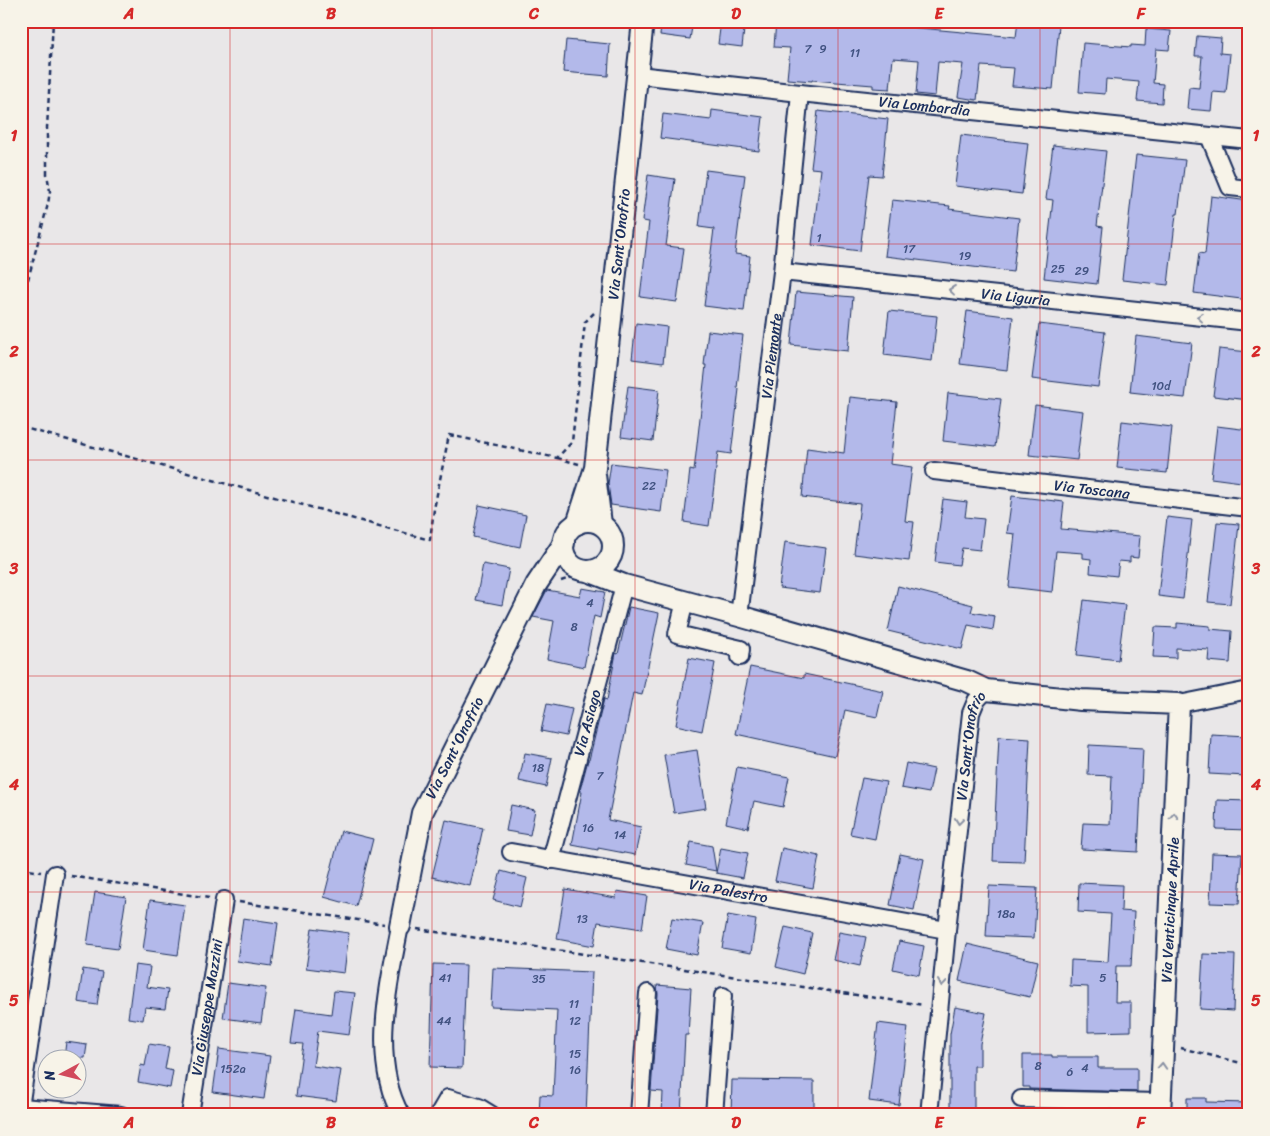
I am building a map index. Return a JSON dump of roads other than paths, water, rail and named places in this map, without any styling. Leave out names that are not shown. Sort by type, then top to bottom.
[{"type":"street","name":"Via Sant'Onofrio","points":[[405,927],[422,813],[532,593],[564,543],[570,528],[577,524],[595,468],[643,21]]},
{"type":"street","name":"Via Lombardia","points":[[638,74],[800,94],[1249,140]]},
{"type":"street","name":"Via Piemonte","points":[[739,616],[782,272],[800,94]]},
{"type":"street","points":[[1209,136],[1230,187],[1249,189]]},
{"type":"street","name":"Via Liguria","points":[[782,272],[1249,322]]},
{"type":"street","name":"Via Sant'Onofrio","points":[[595,468],[601,524],[607,529],[613,544],[609,560]]},
{"type":"street","name":"Via Toscana","points":[[934,471],[1249,508]]},
{"type":"street","points":[[577,524],[593,521],[601,524]]},
{"type":"street","points":[[564,543],[564,551],[568,559],[580,568]]},
{"type":"street","points":[[538,582],[580,568],[596,570],[604,566],[609,560],[624,585]]},
{"type":"street","name":"Via Sant'Onofrio","points":[[580,568],[624,585],[967,681],[986,690],[976,701],[971,714],[929,1115]]},
{"type":"street","name":"Via Asiago","points":[[551,860],[624,585]]},
{"type":"street","points":[[685,601],[677,634],[741,649],[740,657]]},
{"type":"street","points":[[986,690],[1081,700],[1178,704],[1249,690]]},
{"type":"street","name":"Via Venticinque Aprile","points":[[1160,1108],[1178,704]]},
{"type":"street","name":"Via Palestro","points":[[511,852],[947,930]]},
{"type":"street","points":[[21,1101],[55,874]]},
{"type":"street","name":"Via Giuseppe Mazzini","points":[[190,1115],[224,900]]},
{"type":"street","points":[[401,1115],[395,1105],[386,1072],[384,1033],[389,982],[405,927]]},
{"type":"street","points":[[639,1115],[648,993]]},
{"type":"street","points":[[714,1115],[723,996]]},
{"type":"street","points":[[438,1115],[448,1098],[479,1107],[492,1115]]},
{"type":"street","points":[[1021,1099],[1160,1108]]},
{"type":"street","points":[[21,1107],[121,1115]]}]
